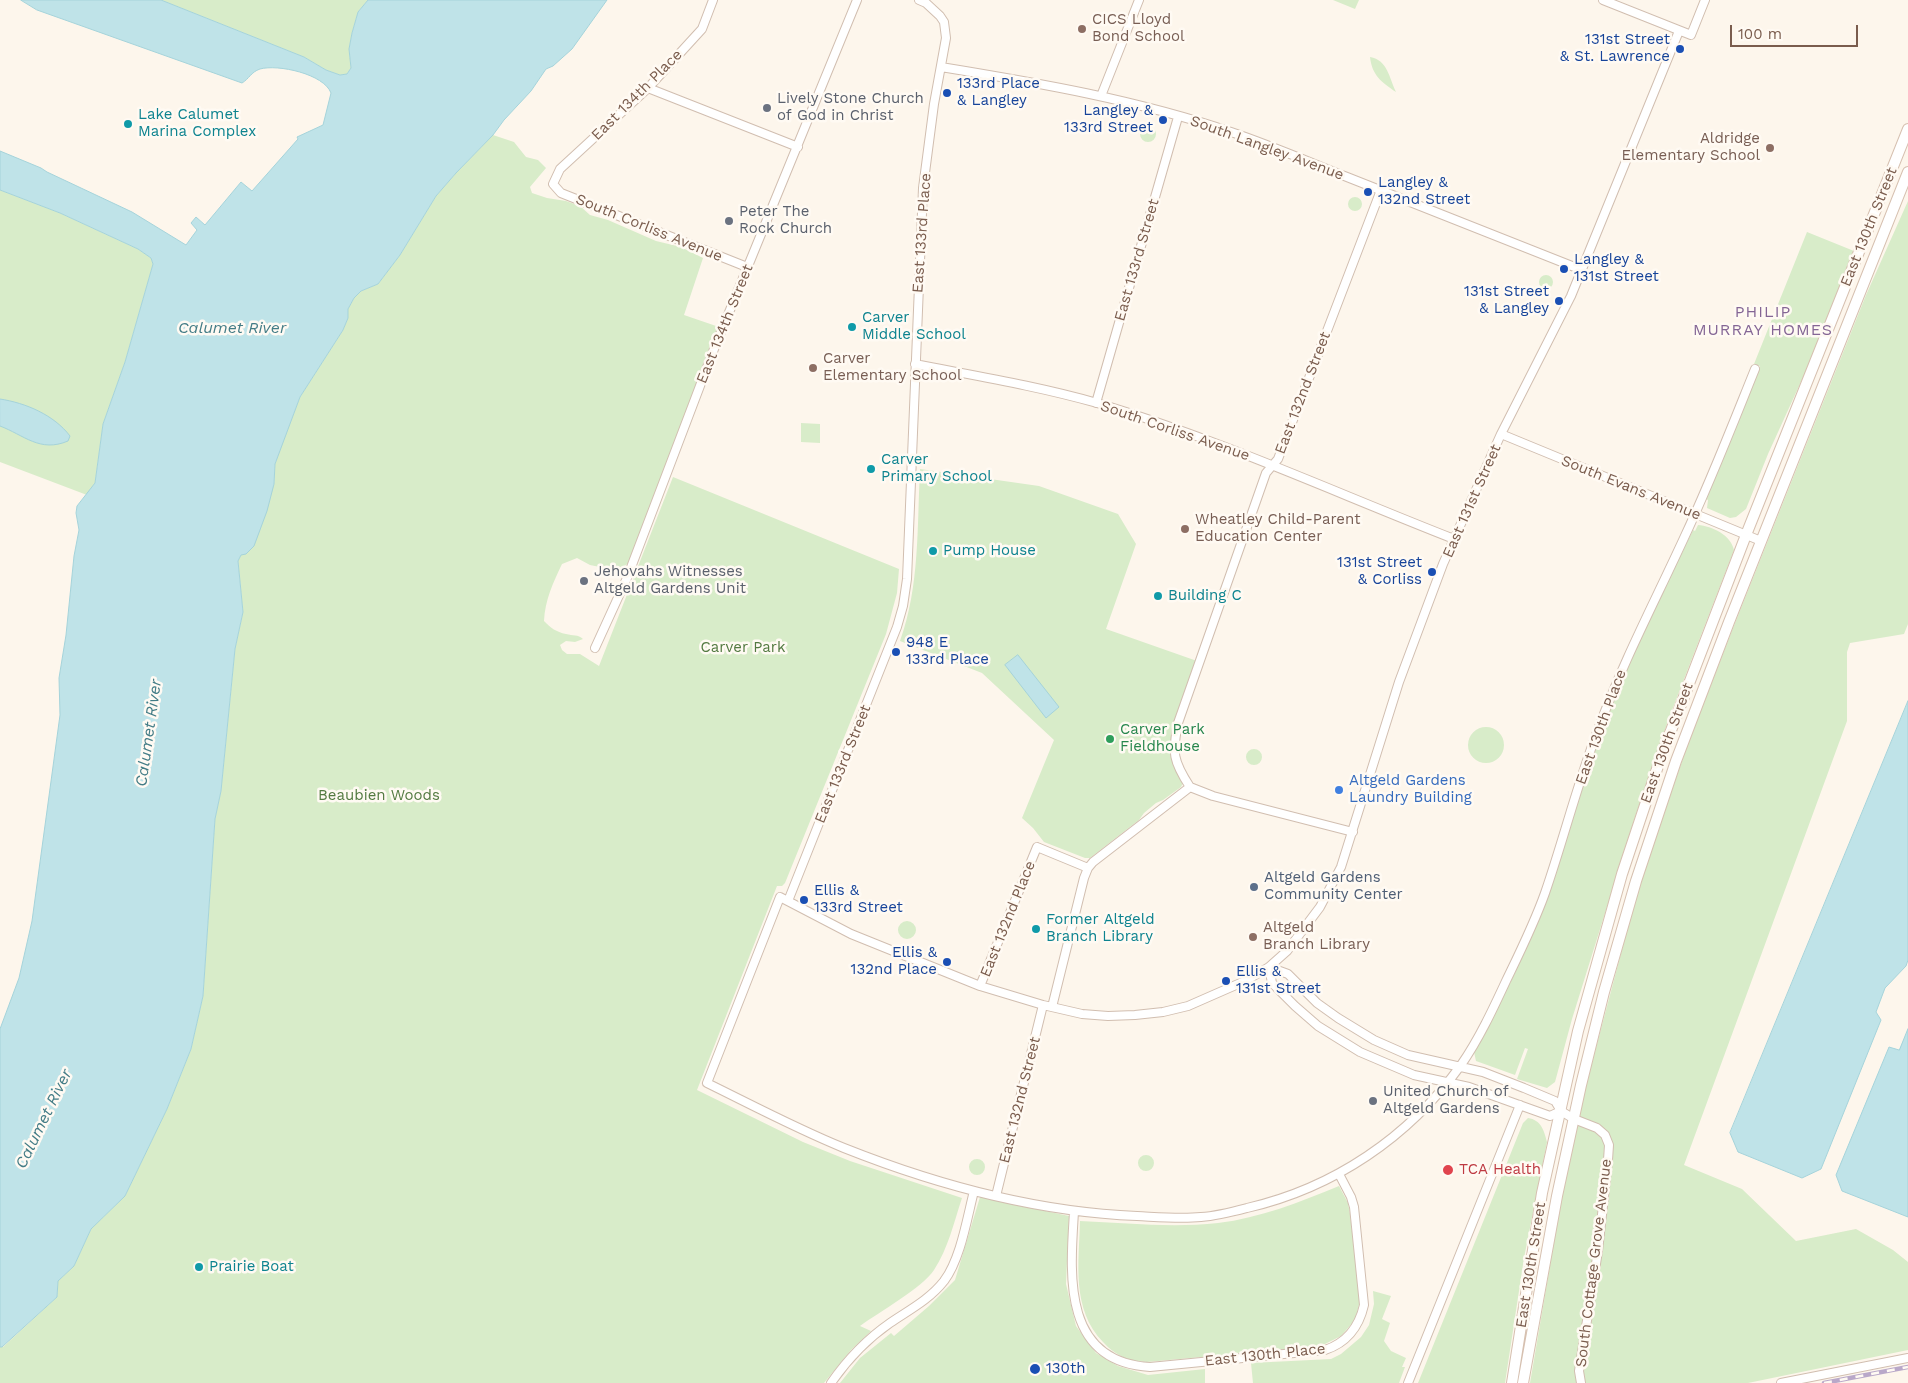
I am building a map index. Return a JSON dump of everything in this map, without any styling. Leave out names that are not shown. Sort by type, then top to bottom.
[{"type":"main road","name":"East 130th Street","points":[[1512,1383],[1542,1193],[1578,1032],[1622,874],[1662,754],[1746,535],[1908,129]]},
{"type":"main road","name":"East 130th Street","points":[[1523,1383],[1557,1196],[1574,1118],[1604,992],[1636,881],[1676,761],[1761,541],[1908,172]]},
{"type":"street","name":"East 134th Place","points":[[554,184],[560,169],[648,88],[702,29],[713,0]]},
{"type":"street","name":"East 134th Street","points":[[595,648],[627,578],[698,389],[857,0]]},
{"type":"street","name":"East 133rd Place","points":[[897,627],[907,580],[923,188],[946,38],[944,22],[934,10],[919,0]]},
{"type":"street","points":[[1101,96],[1139,0]]},
{"type":"street","points":[[1603,0],[1691,35],[1705,0]]},
{"type":"street","name":"East 131st Street","points":[[707,1083],[780,897],[851,934],[980,986],[1082,1014],[1108,1016],[1163,1012],[1188,1006],[1245,981],[1269,967],[1287,951],[1320,907],[1341,867],[1402,674],[1454,539],[1501,434],[1571,296],[1679,30]]},
{"type":"street","name":"South Langley Avenue","points":[[941,67],[1035,82],[1101,96],[1231,132],[1582,270]]},
{"type":"street","points":[[648,88],[798,147]]},
{"type":"street","name":"East 133rd Street","points":[[1096,403],[1178,116]]},
{"type":"street","name":"South Corliss Avenue","points":[[554,184],[561,193],[748,267]]},
{"type":"street","name":"East 132nd Street","points":[[1190,787],[1179,770],[1175,757],[1173,746],[1178,723],[1266,473],[1278,459],[1381,190]]},
{"type":"street","name":"South Corliss Avenue","points":[[915,364],[997,379],[1096,403],[1172,428],[1454,539]]},
{"type":"street","name":"East 130th Place","points":[[707,1083],[796,1127],[848,1150],[974,1191],[1074,1212],[1127,1216],[1202,1218],[1282,1199],[1339,1174],[1359,1162],[1402,1130],[1460,1067],[1496,1003],[1544,896],[1586,763],[1613,691],[1695,515],[1755,369]]},
{"type":"street","name":"South Evans Avenue","points":[[1501,434],[1761,541]]},
{"type":"street","name":"East 133rd Street","points":[[788,901],[897,627]]},
{"type":"street","points":[[1052,1007],[1088,868],[1093,862],[1190,787],[1213,796],[1353,832]]},
{"type":"street","name":"East 132nd Place","points":[[980,986],[1036,847],[1088,868]]},
{"type":"street","points":[[1269,967],[1272,983],[1282,995],[1318,1026],[1360,1052],[1414,1075],[1469,1087],[1550,1116],[1561,1111]]},
{"type":"street","name":"South Cottage Grove Avenue","points":[[1269,967],[1288,974],[1317,1003],[1374,1040],[1408,1055],[1483,1072],[1555,1101],[1561,1111],[1598,1128],[1605,1134],[1609,1145],[1598,1251],[1579,1371],[1581,1383]]},
{"type":"street","name":"East 132nd Street","points":[[996,1196],[1044,1005]]},
{"type":"street","points":[[1408,1383],[1520,1105]]},
{"type":"street","name":"East 130th Place","points":[[1074,1212],[1072,1287],[1074,1302],[1084,1328],[1102,1350],[1114,1359],[1125,1363],[1150,1367],[1325,1350],[1338,1346],[1356,1327],[1362,1315],[1364,1305],[1354,1207],[1352,1197],[1339,1174]]},
{"type":"street","points":[[831,1383],[848,1362],[875,1335],[924,1300],[945,1279],[956,1254],[974,1191]]},
{"type":"street","points":[[1780,1383],[1908,1358]]},
{"type":"green space","points":[[161,0],[368,0],[358,12],[352,33],[349,49],[351,68],[347,74],[340,75],[326,70],[304,57]]},
{"type":"green space","points":[[1333,0],[1359,0],[1355,9]]},
{"type":"green space","points":[[1370,57],[1381,62],[1384,66],[1396,92],[1378,78]]},
{"type":"green space","points":[[1148,126],[1154,128],[1156,134],[1154,140],[1148,142],[1142,140],[1140,134],[1142,128]]},
{"type":"green space","points":[[493,135],[514,142],[526,157],[538,160],[546,168],[530,187],[532,193],[580,206],[590,215],[608,220],[656,241],[681,247],[703,258],[684,315],[719,327],[628,563],[620,571],[590,565],[577,558],[562,564],[548,599],[544,621],[556,631],[583,639],[575,642],[566,641],[560,645],[562,650],[567,654],[580,654],[599,666],[673,477],[899,569],[897,593],[886,634],[785,883],[782,886],[777,886],[697,1090],[803,1142],[850,1161],[962,1198],[947,1244],[939,1262],[928,1277],[910,1292],[860,1326],[871,1331],[851,1350],[824,1383],[0,1383],[0,1347],[3,1347],[57,1297],[58,1281],[74,1266],[91,1229],[125,1196],[167,1109],[191,1049],[203,996],[215,819],[221,791],[235,649],[243,612],[238,561],[274,484],[275,464],[300,397],[343,330],[348,318],[348,309],[354,298],[361,291],[378,284],[400,255],[436,196]]},
{"type":"green space","points":[[0,190],[60,213],[138,249],[151,258],[153,264],[125,362],[103,424],[95,483],[87,495],[0,462]]},
{"type":"green space","points":[[1355,197],[1360,199],[1362,204],[1360,209],[1355,211],[1350,209],[1348,204],[1350,199]]},
{"type":"green space","points":[[1908,201],[1908,624],[1904,634],[1850,643],[1847,652],[1847,721],[1684,1165],[1742,1189],[1796,1241],[1856,1229],[1893,1250],[1908,1262],[1908,1350],[1748,1383],[1530,1383],[1568,1160],[1579,1112],[1633,908],[1656,836],[1689,741],[1733,628],[1866,295]]},
{"type":"green space","points":[[1807,232],[1854,251],[1810,362],[1768,454],[1746,509],[1736,517],[1730,518],[1707,508],[1708,500],[1706,499],[1760,366],[1754,364]]},
{"type":"green space","points":[[1543,275],[1549,275],[1553,282],[1549,289],[1543,289],[1539,285],[1539,279]]},
{"type":"green space","points":[[801,423],[820,424],[820,443],[801,442]]},
{"type":"green space","points":[[920,469],[1039,486],[1118,514],[1136,544],[1106,629],[1197,661],[1172,736],[1172,750],[1183,783],[1181,787],[1156,803],[1139,820],[1090,858],[1085,858],[1044,842],[1022,818],[1054,740],[982,673],[900,641],[911,599],[914,577],[918,534]]},
{"type":"green space","points":[[1698,525],[1720,532],[1729,540],[1734,550],[1669,718],[1635,817],[1572,1019],[1555,1082],[1547,1088],[1517,1079],[1528,1049],[1525,1048],[1515,1075],[1476,1061],[1474,1052],[1516,971],[1543,908],[1591,762],[1618,689],[1693,530],[1695,531]]},
{"type":"green space","points":[[1486,727],[1499,732],[1504,745],[1499,758],[1486,763],[1473,758],[1468,745],[1473,732]]},
{"type":"green space","points":[[1251,749],[1257,749],[1262,754],[1260,763],[1251,765],[1246,760],[1246,754]]},
{"type":"green space","points":[[907,921],[913,924],[916,930],[913,936],[907,939],[901,936],[898,930],[901,924]]},
{"type":"green space","points":[[1528,1118],[1539,1123],[1547,1142],[1524,1258],[1505,1383],[1418,1383],[1523,1123]]},
{"type":"green space","points":[[1146,1155],[1152,1157],[1154,1163],[1152,1169],[1146,1171],[1140,1169],[1138,1163],[1140,1157]]},
{"type":"green space","points":[[977,1159],[983,1161],[985,1167],[983,1173],[977,1175],[971,1173],[969,1167],[971,1161]]},
{"type":"green space","points":[[1339,1186],[1348,1203],[1360,1301],[1355,1320],[1341,1336],[1321,1346],[1147,1362],[1130,1360],[1111,1350],[1093,1329],[1081,1300],[1079,1285],[1080,1221],[1166,1225],[1234,1221],[1295,1203]]},
{"type":"green space","points":[[980,1197],[1069,1216],[1066,1284],[1076,1326],[1096,1353],[1118,1366],[1148,1375],[1205,1369],[1205,1383],[840,1383],[860,1358],[891,1333],[894,1336],[929,1306],[955,1280]]},
{"type":"green space","points":[[1373,1291],[1391,1296],[1382,1319],[1390,1323],[1384,1341],[1391,1351],[1406,1358],[1399,1383],[1253,1383],[1251,1363],[1331,1359],[1341,1354],[1361,1337],[1369,1325],[1374,1304]]},
{"type":"water","name":"Calumet River","points":[[21,0],[161,0],[304,57],[326,70],[340,75],[347,74],[351,68],[349,49],[352,33],[358,12],[368,0],[607,0],[572,49],[553,66],[546,69],[531,91],[493,135],[436,196],[400,255],[378,284],[361,291],[354,298],[348,309],[348,318],[343,330],[300,397],[275,464],[274,484],[267,511],[254,546],[246,554],[241,555],[238,561],[243,612],[235,649],[221,791],[215,819],[203,996],[191,1049],[167,1109],[125,1196],[91,1229],[74,1266],[58,1281],[57,1297],[0,1347],[0,1029],[19,978],[32,921],[60,715],[59,678],[79,530],[76,513],[77,506],[95,483],[103,424],[125,362],[153,264],[151,258],[138,249],[60,213],[0,190],[0,151],[41,168],[132,212],[186,245],[197,230],[191,223],[196,217],[205,225],[241,182],[252,191],[298,139],[297,137],[323,125],[331,93],[327,86],[319,81],[289,69],[260,69],[242,83],[37,10]]},
{"type":"water","points":[[0,399],[29,407],[48,416],[70,436],[68,441],[49,445],[41,444],[0,426]]},
{"type":"water","points":[[1018,655],[1059,707],[1046,718],[1005,665]]},
{"type":"water","points":[[1908,701],[1908,960],[1906,966],[1885,988],[1876,1012],[1881,1020],[1821,1169],[1802,1178],[1738,1152],[1730,1133]]},
{"type":"water","points":[[1908,1029],[1908,1217],[1842,1191],[1836,1175],[1889,1047],[1899,1050]]},
{"type":"railway","points":[[1824,1383],[1908,1367]]},
{"type":"place","name":"CICS Lloyd Bond School","points":[[1082,29]]},
{"type":"place","name":"131st Street & St. Lawrence","points":[[1680,49]]},
{"type":"place","name":"133rd Place & Langley","points":[[947,93]]},
{"type":"place","name":"Lively Stone Church of God in Christ","points":[[767,108]]},
{"type":"place","name":"Langley & 133rd Street","points":[[1163,120]]},
{"type":"place","name":"Lake Calumet Marina Complex","points":[[128,124]]},
{"type":"place","name":"Aldridge Elementary School","points":[[1770,148]]},
{"type":"place","name":"Langley & 132nd Street","points":[[1368,192]]},
{"type":"place","name":"Peter The Rock Church","points":[[729,221]]},
{"type":"place","name":"Langley & 131st Street","points":[[1564,269]]},
{"type":"place","name":"131st Street & Langley","points":[[1559,301]]},
{"type":"place","name":"Carver Middle School","points":[[852,327]]},
{"type":"place","name":"Carver Elementary School","points":[[813,368]]},
{"type":"place","name":"Carver Primary School","points":[[871,469]]},
{"type":"place","name":"Wheatley Child-Parent Education Center","points":[[1185,529]]},
{"type":"place","name":"Pump House","points":[[933,551]]},
{"type":"place","name":"131st Street & Corliss","points":[[1432,572]]},
{"type":"place","name":"Jehovahs Witnesses Altgeld Gardens Unit","points":[[584,581]]},
{"type":"place","name":"Building C","points":[[1158,596]]},
{"type":"place","name":"948 E 133rd Place","points":[[896,652]]},
{"type":"place","name":"Carver Park Fieldhouse","points":[[1110,739]]},
{"type":"place","name":"Altgeld Gardens Laundry Building","points":[[1339,790]]},
{"type":"place","name":"Altgeld Gardens Community Center","points":[[1254,887]]},
{"type":"place","name":"Ellis & 133rd Street","points":[[804,900]]},
{"type":"place","name":"Former Altgeld Branch Library","points":[[1036,929]]},
{"type":"place","name":"Altgeld Branch Library","points":[[1253,937]]},
{"type":"place","name":"Ellis & 132nd Place","points":[[947,962]]},
{"type":"place","name":"Ellis & 131st Street","points":[[1226,981]]},
{"type":"place","name":"United Church of Altgeld Gardens","points":[[1373,1101]]},
{"type":"place","name":"TCA Health","points":[[1448,1170]]},
{"type":"place","name":"Prairie Boat","points":[[199,1267]]},
{"type":"place","name":"130th","points":[[1035,1369]]},
{"type":"district","name":"PHILIP MURRAY HOMES","points":[[1763,321]]},
{"type":"park label","name":"Carver Park","points":[[743,648]]},
{"type":"park label","name":"Beaubien Woods","points":[[379,796]]}]
